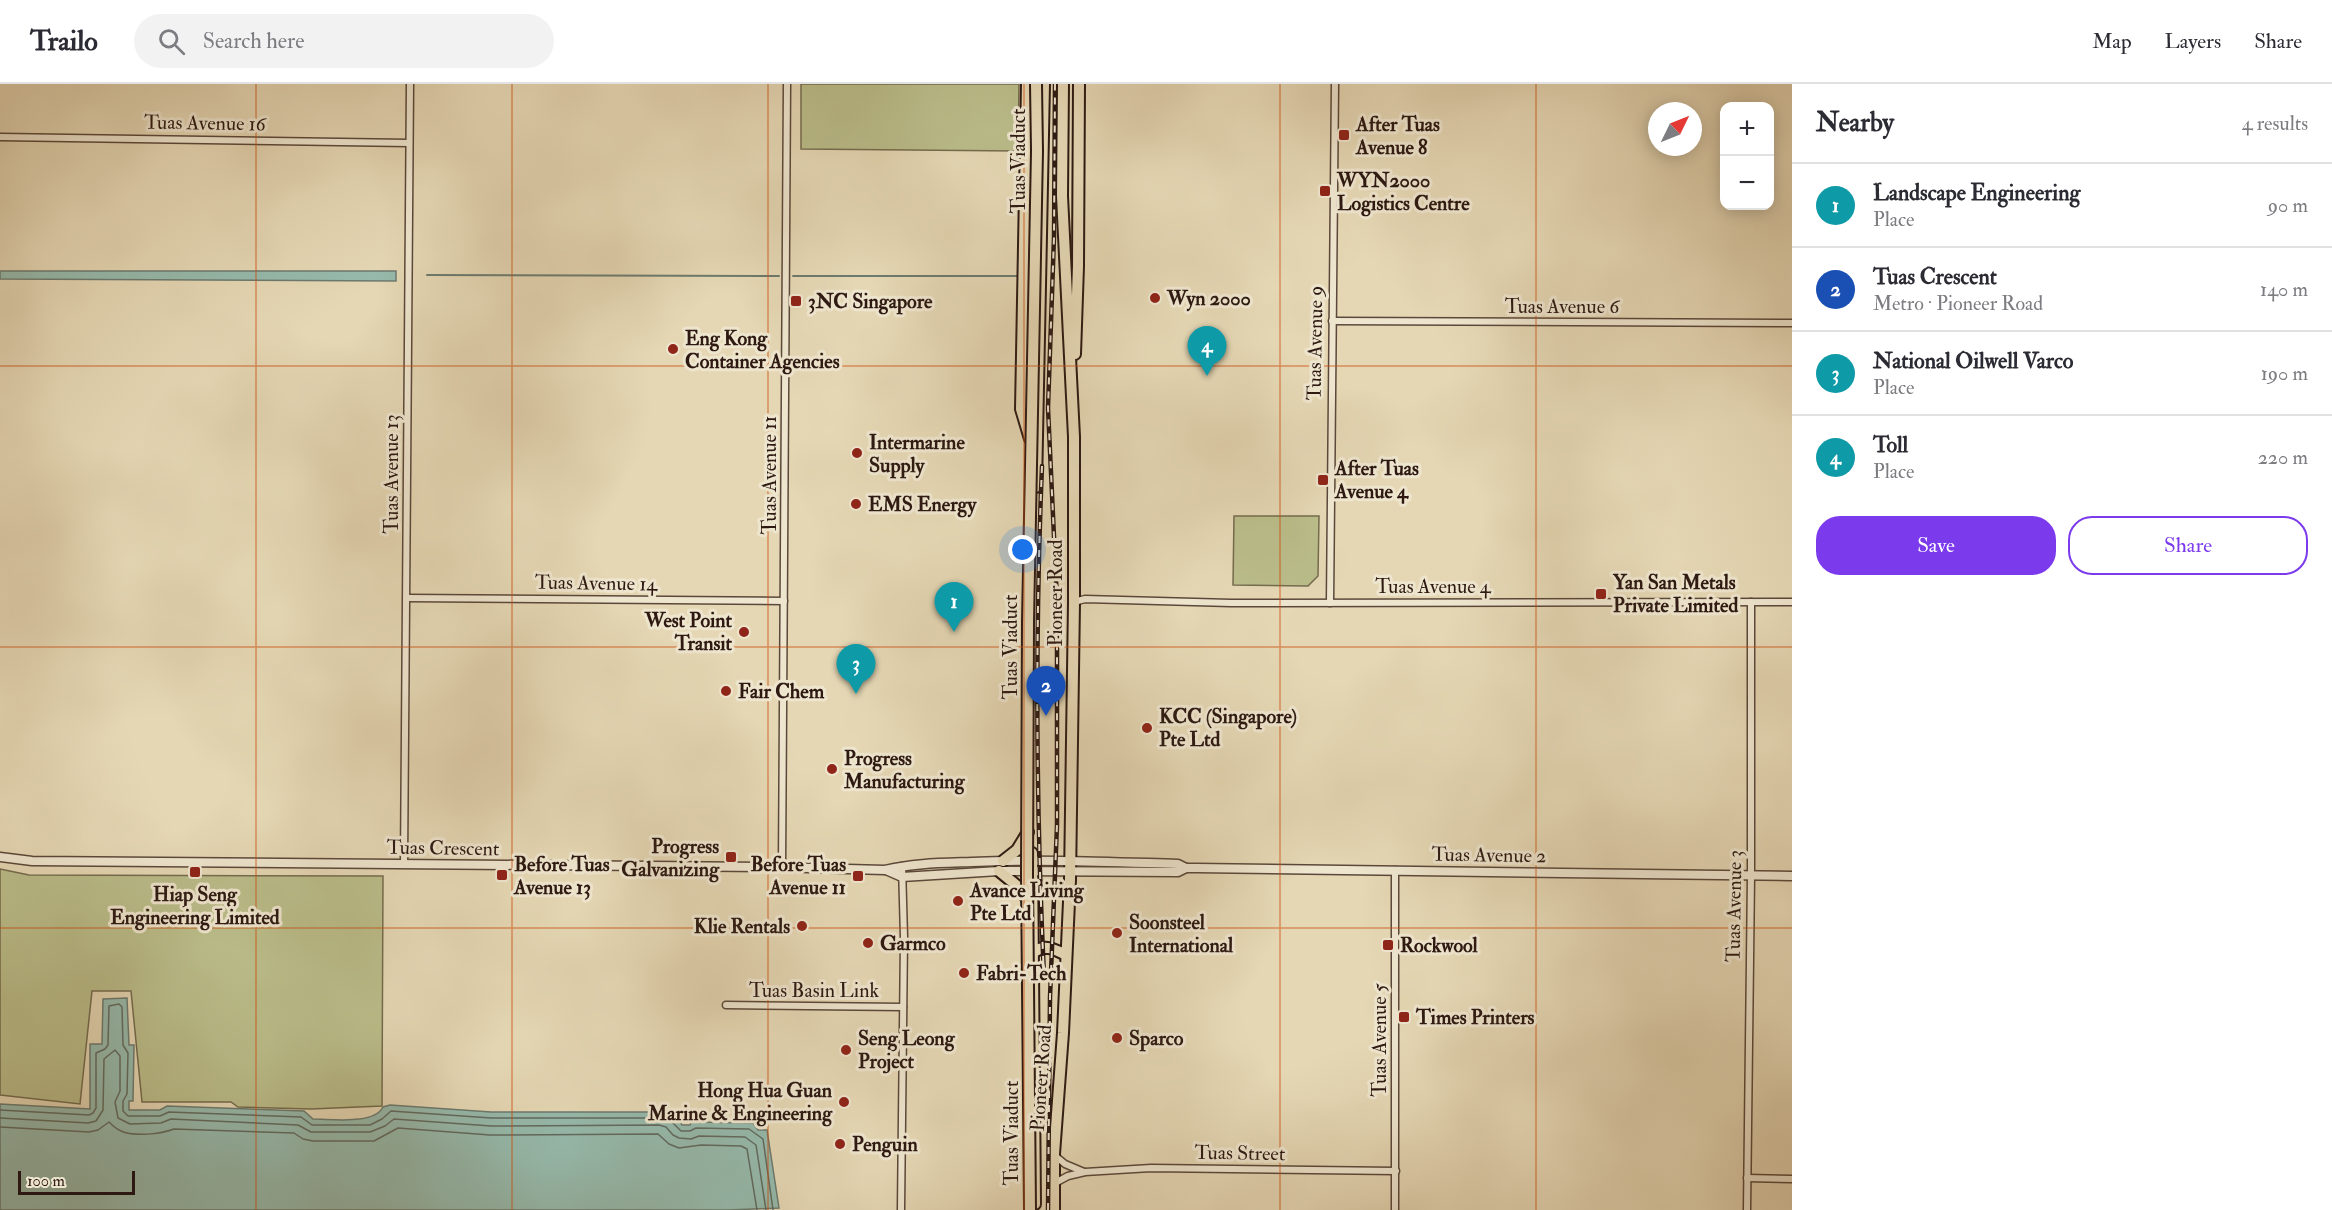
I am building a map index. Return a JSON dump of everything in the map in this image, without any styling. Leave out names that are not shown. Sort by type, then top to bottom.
[{"type":"main road","points":[[1027,84],[1021,409],[1031,442]]},
{"type":"main road","name":"Tuas Viaduct","points":[[1030,1210],[1027,829],[1031,442],[1038,151],[1036,84]]},
{"type":"main road","name":"Pioneer Road","points":[[1035,1210],[1031,613],[1038,427],[1044,84]]},
{"type":"main road","name":"Pioneer Road","points":[[1054,1210],[1054,1154],[1069,867],[1074,602],[1074,431],[1062,196],[1063,84]]},
{"type":"main road","points":[[1074,431],[1079,84]]},
{"type":"main road","points":[[1031,827],[1017,850],[1001,866],[1021,889],[1033,908]]},
{"type":"main road","points":[[1034,952],[1041,948],[1048,948],[1065,955]]},
{"type":"street","name":"Tuas Avenue 13","points":[[404,863],[410,84]]},
{"type":"street","name":"Tuas Avenue 11","points":[[782,867],[788,84]]},
{"type":"street","name":"Tuas Avenue 9","points":[[1330,603],[1335,84]]},
{"type":"street","name":"Tuas Avenue 16","points":[[0,137],[409,142]]},
{"type":"street","name":"Tuas Avenue 6","points":[[1332,321],[1792,323]]},
{"type":"street","name":"Tuas Avenue 14","points":[[406,598],[784,601]]},
{"type":"street","name":"Tuas Avenue 4","points":[[1074,602],[1085,599],[1231,603],[1792,602]]},
{"type":"street","name":"Tuas Avenue 3","points":[[1747,1210],[1751,876],[1751,602]]},
{"type":"street","name":"Tuas Crescent","points":[[0,857],[32,861],[404,863],[885,870],[902,866],[1069,867]]},
{"type":"street","name":"Tuas Avenue 2","points":[[1069,867],[1178,864],[1186,868],[1792,876]]},
{"type":"street","name":"Tuas Basin Link","points":[[901,1210],[904,915],[902,866]]},
{"type":"street","name":"Tuas Crescent","points":[[885,870],[902,877],[1001,866]]},
{"type":"street","name":"Tuas Avenue 5","points":[[1395,870],[1395,1210]]},
{"type":"street","name":"Tuas Basin Link","points":[[726,1005],[903,1007]]},
{"type":"street","points":[[1054,1154],[1065,1164],[1085,1172]]},
{"type":"street","name":"Tuas Street","points":[[1054,1183],[1068,1176],[1085,1172],[1151,1168],[1396,1171]]},
{"type":"street","points":[[1747,1179],[1792,1179]]},
{"type":"green space","points":[[801,84],[1019,84],[1018,151],[801,149]]},
{"type":"green space","points":[[1234,516],[1319,516],[1318,576],[1308,586],[1233,585]]},
{"type":"green space","points":[[0,869],[29,875],[383,876],[382,1106],[311,1109],[238,1107],[231,1102],[142,1102],[131,991],[92,991],[80,1104],[0,1095]]},
{"type":"water","points":[[0,271],[396,271],[396,281],[0,279]]},
{"type":"water","points":[[127,998],[129,1045],[134,1045],[133,1101],[129,1101],[129,1110],[160,1110],[167,1106],[304,1111],[313,1119],[352,1120],[371,1116],[390,1105],[491,1112],[661,1112],[676,1116],[682,1125],[690,1125],[691,1122],[753,1123],[758,1130],[767,1130],[779,1208],[729,1210],[0,1210],[0,1104],[90,1109],[90,1044],[102,1044],[103,999]]},
{"type":"waterway","points":[[427,275],[779,276]]},
{"type":"waterway","points":[[793,276],[1017,276]]},
{"type":"railway","points":[[1048,1210],[1050,997],[1057,825],[1057,601],[1048,408],[1054,237],[1055,84]]},
{"type":"railway","points":[[1042,466],[1037,721],[1044,976]]},
{"type":"place","name":"After Tuas Avenue 8","points":[[1344,135]]},
{"type":"place","name":"WYN2000 Logistics Centre","points":[[1325,191]]},
{"type":"place","name":"Wyn 2000","points":[[1155,298]]},
{"type":"place","name":"3NC Singapore","points":[[796,301]]},
{"type":"place","name":"Eng Kong Container Agencies","points":[[673,349]]},
{"type":"place","name":"Toll","points":[[1207,376]]},
{"type":"place","name":"Intermarine Supply","points":[[857,453]]},
{"type":"place","name":"After Tuas Avenue 4","points":[[1323,480]]},
{"type":"place","name":"EMS Energy","points":[[856,504]]},
{"type":"place","name":"Yan San Metals Private Limited","points":[[1601,594]]},
{"type":"place","name":"West Point Transit","points":[[744,632]]},
{"type":"place","name":"Landscape Engineering","points":[[954,632]]},
{"type":"place","name":"Fair Chem","points":[[726,691]]},
{"type":"place","name":"National Oilwell Varco","points":[[856,694]]},
{"type":"place","name":"Tuas Crescent","points":[[1046,716]]},
{"type":"place","name":"KCC (Singapore) Pte Ltd","points":[[1147,728]]},
{"type":"place","name":"Progress Manufacturing","points":[[832,769]]},
{"type":"place","name":"Progress Galvanizing","points":[[731,857]]},
{"type":"place","name":"Hiap Seng Engineering Limited","points":[[195,872]]},
{"type":"place","name":"Before Tuas Avenue 13","points":[[502,875]]},
{"type":"place","name":"Before Tuas Avenue 11","points":[[858,876]]},
{"type":"place","name":"Avance Living Pte Ltd","points":[[958,901]]},
{"type":"place","name":"Klie Rentals","points":[[802,926]]},
{"type":"place","name":"Soonsteel International","points":[[1117,933]]},
{"type":"place","name":"Garmco","points":[[868,943]]},
{"type":"place","name":"Rockwool","points":[[1388,945]]},
{"type":"place","name":"Fabri-Tech","points":[[964,973]]},
{"type":"place","name":"Times Printers","points":[[1404,1017]]},
{"type":"place","name":"Sparco","points":[[1117,1038]]},
{"type":"place","name":"Seng Leong Project","points":[[846,1050]]},
{"type":"place","name":"Hong Hua Guan Marine & Engineering","points":[[844,1102]]},
{"type":"place","name":"Penguin","points":[[840,1144]]}]
